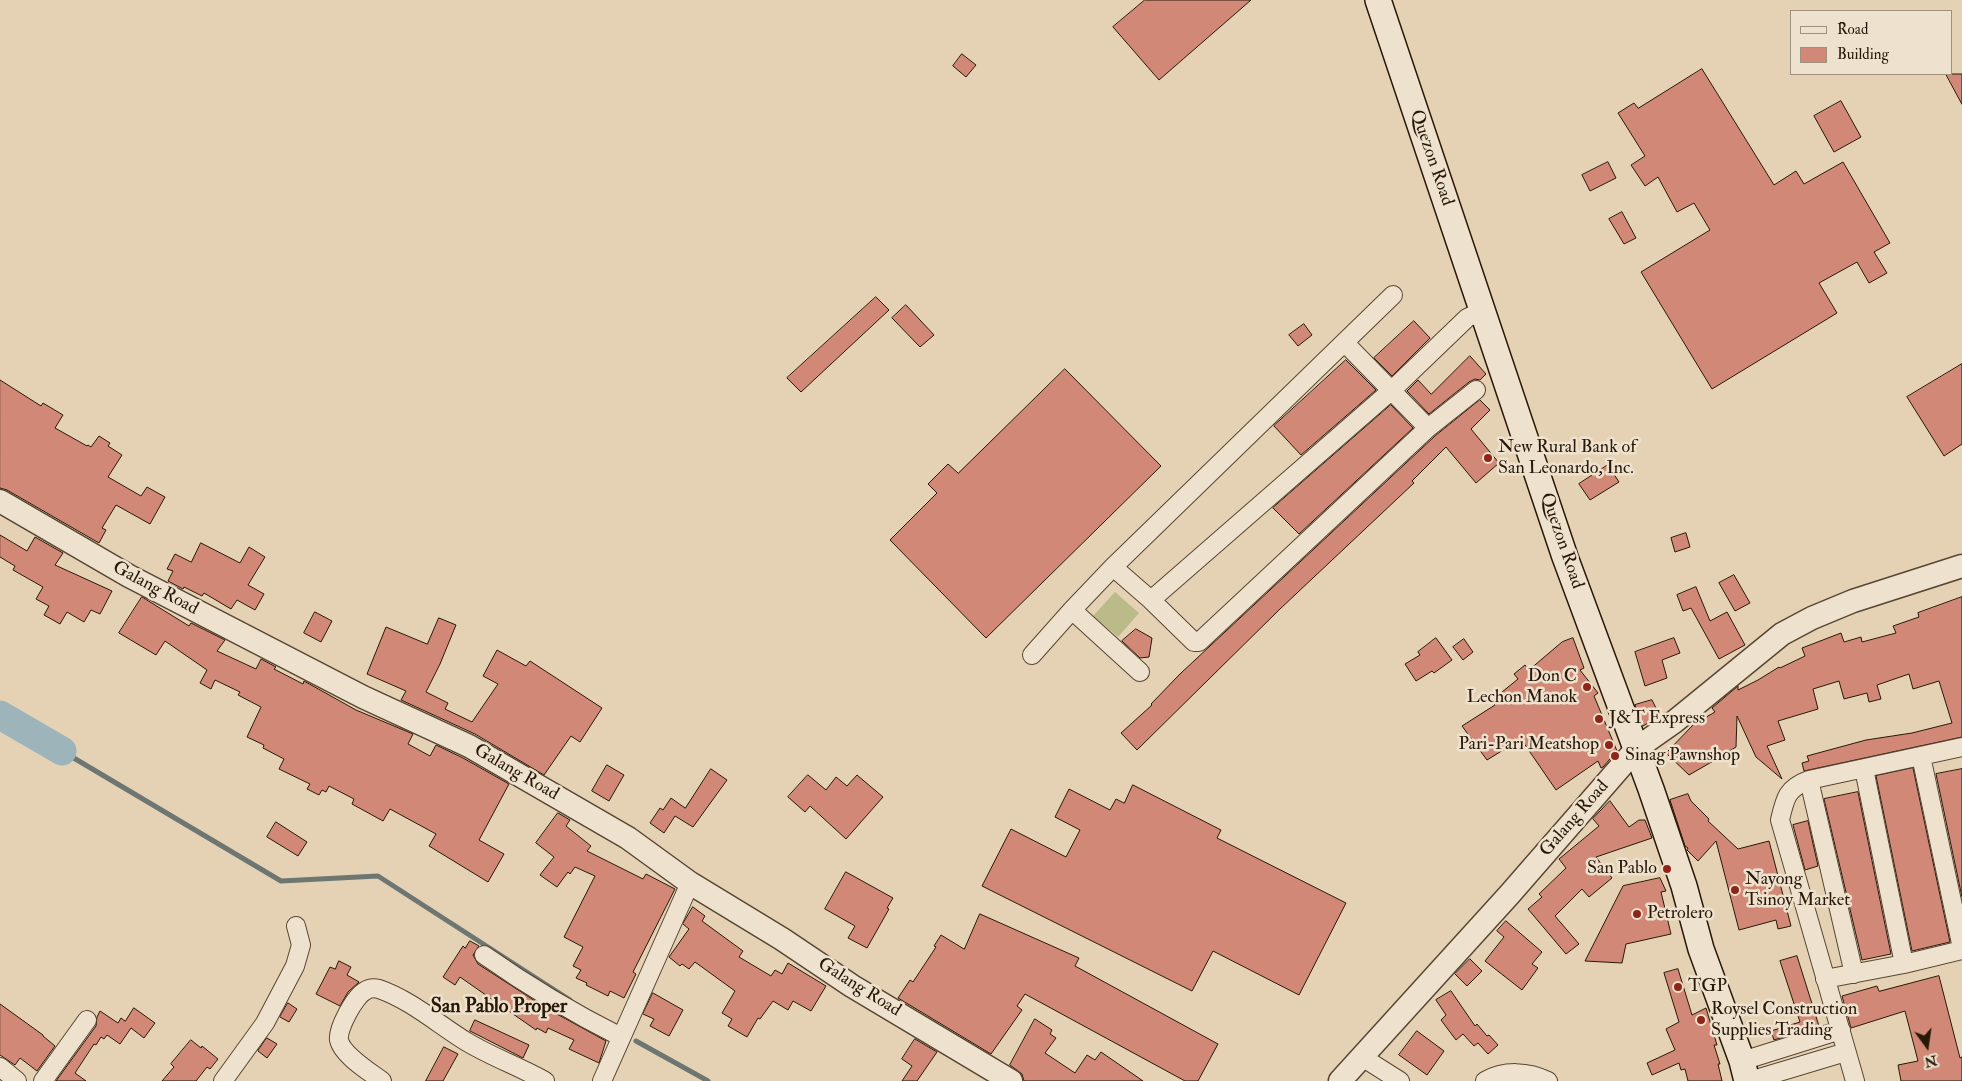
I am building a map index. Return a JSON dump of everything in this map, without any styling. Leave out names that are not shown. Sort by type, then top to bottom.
[{"type":"main road","name":"Quezon Road","points":[[1378,0],[1484,310],[1565,557],[1637,748],[1684,886],[1701,949],[1746,1074]]},
{"type":"street","points":[[1032,655],[1113,567],[1393,295]]},
{"type":"street","points":[[1151,600],[1392,390],[1467,318],[1484,310]]},
{"type":"street","points":[[1345,343],[1428,428]]},
{"type":"street","points":[[1113,567],[1151,600],[1194,642],[1199,642],[1428,428],[1476,390]]},
{"type":"street","name":"Galang Road","points":[[0,502],[138,581],[363,697],[469,746],[628,838],[690,883],[782,939],[852,986],[1011,1081]]},
{"type":"street","name":"Galang Road","points":[[1340,1081],[1509,895],[1637,748],[1674,722],[1782,634],[1804,622],[1853,601],[1962,566]]},
{"type":"street","points":[[1072,610],[1140,672]]},
{"type":"street","points":[[1856,1081],[1780,820],[1787,794],[1796,785],[1809,780],[1962,747]]},
{"type":"street","points":[[1825,979],[1904,964],[1962,949],[1921,756]]},
{"type":"street","points":[[1864,769],[1904,964]]},
{"type":"street","points":[[1809,780],[1854,974]]},
{"type":"street","points":[[602,1081],[690,883]]},
{"type":"street","points":[[222,1081],[265,1023],[296,966],[301,945],[296,926]]},
{"type":"street","points":[[484,955],[519,980],[570,1011],[620,1037]]},
{"type":"street","points":[[377,1080],[344,1051],[339,1039],[340,1030],[357,997],[371,988],[378,988],[396,997],[468,1043],[545,1081]]},
{"type":"street","points":[[43,1081],[87,1020]]},
{"type":"street","points":[[1746,1074],[1841,1030]]},
{"type":"street","points":[[1746,1074],[1846,1052]]},
{"type":"street","points":[[1362,1057],[1400,1081]]},
{"type":"street","points":[[0,1067],[17,1081]]},
{"type":"street","points":[[1485,1081],[1495,1075],[1513,1072],[1548,1081]]},
{"type":"shaded area","points":[[1115,592],[1139,613],[1118,637],[1093,616]]},
{"type":"building","points":[[1145,0],[1251,0],[1159,80],[1113,27]]},
{"type":"building","points":[[962,54],[976,65],[966,77],[953,66]]},
{"type":"building","points":[[1702,69],[1774,185],[1796,171],[1804,184],[1843,162],[1890,243],[1874,252],[1887,273],[1869,283],[1857,262],[1819,283],[1837,313],[1712,389],[1641,272],[1710,230],[1694,203],[1677,212],[1658,177],[1645,186],[1631,165],[1645,156],[1618,113],[1634,103],[1638,108]]},
{"type":"building","points":[[1962,74],[1962,104],[1947,75]]},
{"type":"building","points":[[1841,101],[1861,137],[1834,152],[1814,116]]},
{"type":"building","points":[[1608,162],[1616,178],[1590,191],[1582,175]]},
{"type":"building","points":[[1622,212],[1636,238],[1624,244],[1609,219]]},
{"type":"building","points":[[876,297],[889,310],[801,392],[787,378]]},
{"type":"building","points":[[906,305],[934,335],[920,347],[892,318]]},
{"type":"building","points":[[1414,321],[1430,338],[1392,376],[1374,358]]},
{"type":"building","points":[[1304,324],[1312,335],[1298,346],[1289,335]]},
{"type":"building","points":[[1470,356],[1486,374],[1480,380],[1475,379],[1469,382],[1429,414],[1407,391],[1418,380],[1431,394]]},
{"type":"building","points":[[1346,360],[1376,390],[1301,455],[1274,426]]},
{"type":"building","points":[[1962,364],[1962,444],[1944,456],[1907,397]]},
{"type":"building","points":[[1065,369],[1161,466],[986,638],[890,540],[937,493],[928,484],[948,464],[958,473]]},
{"type":"building","points":[[0,380],[41,406],[43,403],[63,415],[55,428],[87,446],[91,447],[99,436],[110,443],[108,446],[122,455],[108,477],[141,496],[147,487],[165,497],[150,524],[116,505],[102,528],[106,530],[99,543],[7,490],[0,488]]},
{"type":"building","points":[[1480,400],[1490,410],[1471,429],[1499,463],[1476,483],[1446,447],[1412,481],[1414,483],[1280,609],[1137,750],[1121,733],[1152,705],[1180,674],[1435,436]]},
{"type":"building","points":[[1391,405],[1413,428],[1299,534],[1273,508]]},
{"type":"building","points":[[1608,465],[1619,482],[1590,500],[1579,484]]},
{"type":"building","points":[[1686,533],[1690,547],[1675,552],[1671,538]]},
{"type":"building","points":[[0,535],[27,551],[35,537],[63,553],[55,565],[112,591],[100,614],[91,610],[84,622],[67,612],[60,624],[44,615],[49,606],[36,599],[43,587],[13,570],[15,566],[0,557]]},
{"type":"building","points":[[201,543],[240,563],[249,547],[265,557],[248,585],[264,594],[255,610],[237,600],[231,609],[204,593],[202,596],[168,581],[173,571],[167,569],[175,554],[191,562]]},
{"type":"building","points":[[1734,575],[1750,603],[1735,611],[1719,583]]},
{"type":"building","points":[[1696,587],[1710,621],[1727,612],[1745,645],[1719,659],[1691,608],[1683,611],[1677,595]]},
{"type":"building","points":[[142,597],[189,626],[191,623],[225,640],[217,651],[256,669],[261,659],[276,667],[274,669],[303,684],[304,681],[356,710],[413,734],[408,744],[430,756],[436,745],[509,784],[479,840],[504,854],[488,882],[429,846],[436,834],[390,809],[383,821],[352,804],[354,799],[329,786],[326,792],[322,790],[319,795],[307,789],[310,784],[279,769],[284,759],[263,748],[264,745],[247,737],[261,707],[238,695],[240,692],[215,680],[211,689],[200,683],[207,670],[165,641],[156,655],[119,633]]},
{"type":"building","points":[[1962,597],[1962,737],[1804,771],[1802,763],[1809,761],[1807,756],[1866,740],[1912,733],[1952,723],[1939,681],[1913,689],[1909,674],[1877,685],[1881,699],[1869,702],[1867,693],[1844,699],[1839,681],[1813,689],[1818,709],[1778,721],[1785,740],[1767,746],[1782,779],[1756,757],[1737,716],[1736,747],[1689,775],[1666,753],[1694,724],[1715,712],[1712,708],[1738,686],[1738,690],[1779,667],[1805,656],[1802,648],[1841,633],[1844,642],[1861,637],[1862,642],[1896,633],[1893,626],[1919,617],[1918,613]]},
{"type":"building","points":[[315,612],[332,621],[321,642],[304,633]]},
{"type":"building","points":[[439,618],[456,625],[426,692],[448,703],[445,709],[472,722],[498,684],[483,676],[497,650],[526,666],[530,661],[602,708],[580,742],[571,736],[544,775],[475,734],[401,700],[406,691],[367,674],[386,627],[427,644]]},
{"type":"building","points":[[1136,629],[1152,638],[1149,657],[1140,658],[1122,641]]},
{"type":"building","points":[[1436,638],[1452,660],[1434,673],[1432,671],[1416,681],[1405,664],[1420,655],[1418,652]]},
{"type":"building","points":[[1573,638],[1584,668],[1580,670],[1598,693],[1594,696],[1617,751],[1603,767],[1601,768],[1598,761],[1556,790],[1521,739],[1487,760],[1462,726],[1495,705],[1491,701],[1518,679],[1514,674],[1525,665],[1529,670],[1562,642]]},
{"type":"building","points":[[1674,638],[1680,653],[1662,660],[1667,678],[1645,686],[1635,652]]},
{"type":"building","points":[[1464,639],[1473,652],[1463,660],[1453,647]]},
{"type":"building","points":[[1652,700],[1660,716],[1643,726],[1635,705]]},
{"type":"building","points":[[607,765],[624,775],[609,801],[592,791]]},
{"type":"building","points":[[1913,768],[1950,942],[1912,951],[1876,776]]},
{"type":"building","points":[[711,769],[727,780],[693,827],[675,816],[664,833],[650,823],[660,808],[663,810],[671,798],[685,808]]},
{"type":"building","points":[[1962,769],[1962,897],[1936,774]]},
{"type":"building","points":[[808,775],[826,790],[836,777],[847,786],[857,775],[883,797],[846,839],[810,806],[805,812],[788,797]]},
{"type":"building","points":[[1133,785],[1221,830],[1217,838],[1346,903],[1299,995],[1213,951],[1192,991],[982,886],[1011,829],[1066,857],[1080,830],[1055,817],[1069,789],[1110,810],[1116,799],[1124,803]]},
{"type":"building","points":[[1858,792],[1891,954],[1862,960],[1824,799]]},
{"type":"building","points":[[1688,794],[1691,801],[1709,819],[1708,821],[1738,849],[1769,841],[1791,926],[1778,929],[1776,920],[1739,930],[1716,841],[1698,861],[1685,846],[1670,800]]},
{"type":"building","points":[[1610,801],[1629,827],[1639,820],[1645,820],[1652,838],[1596,857],[1612,878],[1589,897],[1582,889],[1555,916],[1579,944],[1566,954],[1528,909],[1542,897],[1539,894],[1566,868],[1559,859],[1599,826],[1593,819]]},
{"type":"building","points":[[558,813],[570,820],[566,826],[591,846],[587,851],[643,879],[646,874],[675,889],[633,972],[636,974],[624,998],[610,991],[608,996],[576,978],[581,970],[573,966],[583,947],[564,937],[595,876],[575,867],[570,874],[568,872],[557,887],[540,875],[554,857],[536,843]]},
{"type":"building","points":[[1808,821],[1818,866],[1805,870],[1793,825]]},
{"type":"building","points":[[276,822],[307,842],[298,856],[267,837]]},
{"type":"building","points":[[846,872],[893,898],[887,908],[889,909],[867,948],[848,938],[855,926],[825,909]]},
{"type":"building","points":[[1660,878],[1666,891],[1661,892],[1671,934],[1626,944],[1622,963],[1585,961],[1623,886]]},
{"type":"building","points":[[693,907],[705,916],[702,921],[743,951],[739,957],[771,976],[775,970],[782,974],[788,963],[826,986],[811,1011],[793,1001],[788,1010],[773,1001],[760,1019],[758,1018],[747,1037],[728,1026],[732,1019],[722,1013],[735,991],[695,962],[689,969],[682,964],[680,966],[669,957],[689,929],[683,924]]},
{"type":"building","points":[[980,914],[1079,958],[1075,966],[1218,1044],[1198,1081],[1185,1081],[1025,994],[1017,1006],[1022,1010],[991,1054],[898,998],[910,980],[913,982],[936,947],[934,946],[941,935],[964,949]]},
{"type":"building","points":[[1506,921],[1542,952],[1532,964],[1538,968],[1522,990],[1485,961],[1504,937],[1497,931]]},
{"type":"building","points":[[470,941],[479,946],[473,955],[478,964],[546,1008],[606,1041],[599,1063],[569,1049],[574,1040],[548,1028],[546,1033],[537,1028],[536,1030],[460,977],[455,985],[443,977],[463,946],[465,948]]},
{"type":"building","points":[[1797,956],[1819,1026],[1774,1040],[1771,1031],[1800,1022],[1780,961]]},
{"type":"building","points":[[1470,959],[1482,971],[1467,986],[1455,974]]},
{"type":"building","points":[[339,961],[351,967],[347,975],[359,982],[348,992],[340,1006],[316,994],[330,967],[335,969]]},
{"type":"building","points":[[1678,969],[1692,1015],[1706,1008],[1717,1045],[1714,1045],[1720,1064],[1718,1064],[1722,1081],[1688,1081],[1685,1069],[1681,1070],[1679,1063],[1652,1075],[1647,1063],[1675,1050],[1666,1029],[1679,1022],[1664,973]]},
{"type":"building","points":[[1939,976],[1960,1058],[1962,1057],[1962,1081],[1901,1081],[1898,1065],[1918,1061],[1905,1011],[1851,1028],[1842,996],[1877,986],[1879,991]]},
{"type":"building","points":[[1451,991],[1475,1026],[1477,1024],[1498,1045],[1488,1054],[1478,1043],[1474,1046],[1463,1034],[1456,1040],[1441,1020],[1446,1015],[1436,1000]]},
{"type":"building","points":[[653,993],[683,1010],[669,1036],[650,1026],[654,1019],[643,1014]]},
{"type":"building","points":[[288,1003],[297,1009],[289,1022],[280,1017]]},
{"type":"building","points":[[0,1004],[55,1046],[37,1071],[20,1058],[15,1065],[0,1055]]},
{"type":"building","points":[[134,1008],[155,1023],[144,1038],[131,1028],[120,1044],[107,1035],[104,1039],[101,1037],[96,1045],[94,1044],[75,1073],[86,1081],[56,1081],[96,1026],[100,1011],[118,1023],[121,1018],[125,1021]]},
{"type":"building","points":[[1035,1019],[1052,1030],[1050,1034],[1056,1038],[1045,1053],[1075,1073],[1087,1055],[1095,1060],[1101,1052],[1143,1081],[1024,1081],[1022,1074],[1010,1065]]},
{"type":"building","points":[[475,1020],[529,1045],[523,1058],[470,1031]]},
{"type":"building","points":[[1417,1031],[1444,1051],[1427,1075],[1399,1055]]},
{"type":"building","points":[[267,1038],[277,1044],[267,1058],[258,1051]]},
{"type":"building","points":[[915,1039],[937,1052],[917,1081],[902,1081],[912,1066],[902,1059]]},
{"type":"building","points":[[191,1040],[218,1059],[210,1069],[207,1067],[196,1081],[162,1081],[174,1067],[171,1064]]},
{"type":"building","points":[[444,1047],[458,1054],[443,1081],[426,1081]]},
{"type":"waterway","points":[[0,715],[62,751]]},
{"type":"waterway","points":[[62,751],[281,881],[378,876],[570,1000]]},
{"type":"waterway","points":[[636,1041],[708,1081]]},
{"type":"place","name":"New Rural Bank of San Leonardo, Inc.","points":[[1488,458]]},
{"type":"place","name":"Don C Lechon Manok","points":[[1587,687]]},
{"type":"place","name":"J&T Express","points":[[1599,719]]},
{"type":"place","name":"Pari-Pari Meatshop","points":[[1609,745]]},
{"type":"place","name":"Sinag Pawnshop","points":[[1615,756]]},
{"type":"place","name":"San Pablo","points":[[1667,869]]},
{"type":"place","name":"Nayong Tsinoy Market","points":[[1735,890]]},
{"type":"place","name":"Petrolero","points":[[1637,914]]},
{"type":"place","name":"TGP","points":[[1678,987]]},
{"type":"place","name":"Roysel Construction Supplies Trading","points":[[1701,1020]]},
{"type":"district","name":"San Pablo Proper","points":[[499,1008]]}]
